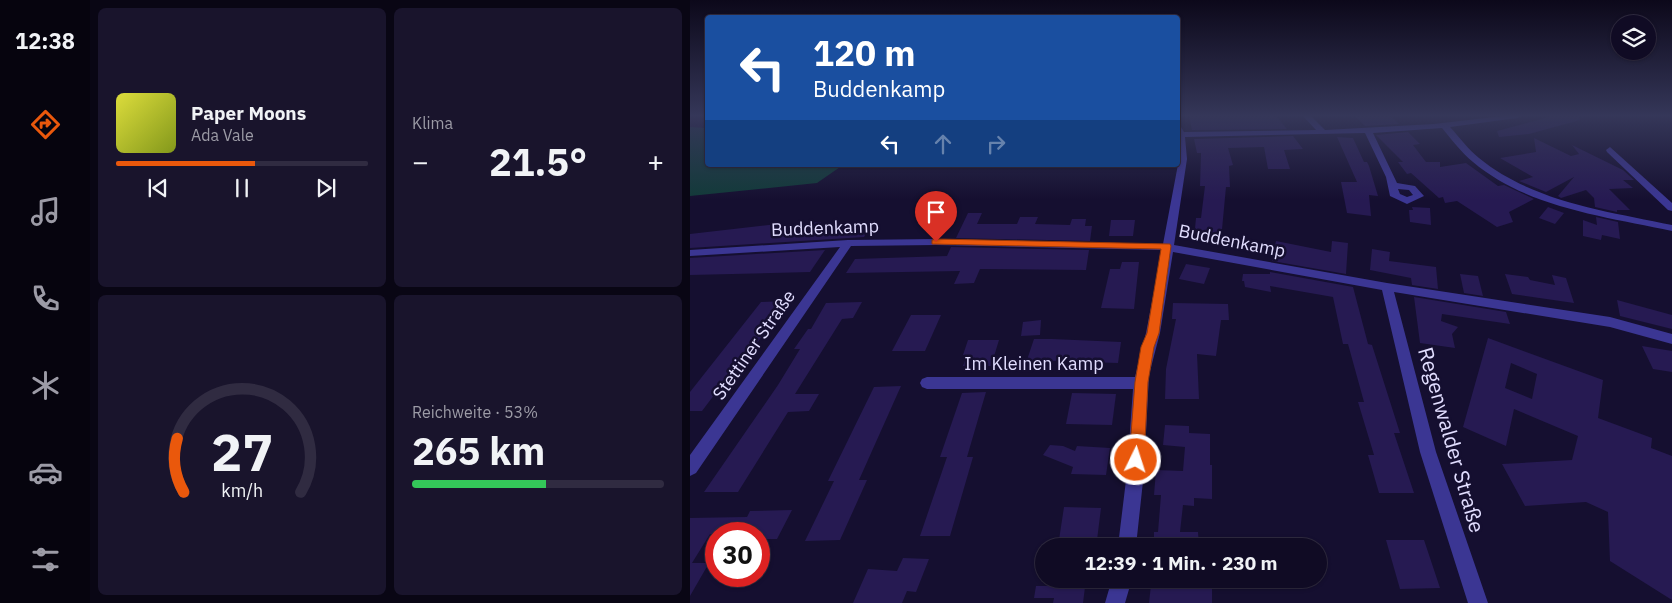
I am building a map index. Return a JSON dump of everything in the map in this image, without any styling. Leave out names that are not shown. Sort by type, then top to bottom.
[{"type":"street","points":[[1129,538],[1135,479],[1141,382],[1147,347],[1153,333],[1182,159],[1180,144]]},
{"type":"street","points":[[1374,144],[1394,186]]},
{"type":"street","points":[[1462,144],[1477,161],[1501,178],[1526,191],[1547,199],[1672,228]]},
{"type":"street","points":[[1610,150],[1672,208]]},
{"type":"street","name":"Buddenkamp","points":[[690,253],[848,243],[936,242],[1166,246],[1387,286],[1610,322],[1672,339]]},
{"type":"street","name":"Stettiner Straße","points":[[690,468],[848,243]]},
{"type":"street","name":"Regenwalder Straße","points":[[1387,286],[1428,452],[1478,603]]},
{"type":"street","name":"Im Kleinen Kamp","points":[[926,384],[1141,382]]},
{"type":"street","points":[[1115,603],[1119,588]]},
{"type":"green space","points":[[690,144],[705,144],[705,167],[840,167],[817,183],[690,196]]},
{"type":"building","points":[[1195,144],[1299,144],[1303,149],[1284,150],[1290,169],[1268,169],[1264,147],[1228,148],[1233,165],[1229,166],[1230,187],[1226,187],[1221,240],[1194,239],[1196,218],[1201,218],[1205,186],[1200,186],[1201,153],[1197,153]]},
{"type":"building","points":[[1340,144],[1356,144],[1364,162],[1367,162],[1369,166],[1378,196],[1369,195],[1371,216],[1347,213],[1341,182],[1357,182]]},
{"type":"building","points":[[1385,144],[1419,144],[1413,145],[1426,162],[1440,162],[1440,167],[1466,163],[1498,186],[1504,185],[1534,199],[1509,212],[1513,222],[1497,227],[1457,201],[1445,203],[1443,197],[1439,198],[1411,173],[1407,174],[1398,162],[1403,162]]},
{"type":"building","points":[[1535,144],[1547,144],[1571,156],[1579,154],[1572,145],[1623,170],[1634,180],[1623,180],[1633,188],[1609,189],[1630,210],[1617,210],[1617,212],[1595,207],[1594,198],[1586,190],[1561,198],[1558,196],[1574,177],[1546,192],[1519,181],[1533,177],[1500,158],[1536,152]]},
{"type":"building","points":[[1412,207],[1430,208],[1431,225],[1410,222],[1409,210],[1413,210]]},
{"type":"building","points":[[1548,207],[1564,213],[1555,224],[1539,218]]},
{"type":"building","points":[[968,213],[982,213],[977,224],[1017,224],[1020,217],[1038,217],[1035,224],[1070,225],[1072,219],[1086,219],[1085,226],[1092,226],[1090,241],[956,238]]},
{"type":"building","points":[[1596,217],[1618,222],[1620,239],[1602,235],[1601,240],[1583,236],[1583,220],[1597,225]]},
{"type":"building","points":[[1111,220],[1135,220],[1133,236],[1109,236]]},
{"type":"building","points":[[821,222],[820,225],[829,224],[828,226],[871,224],[864,237],[690,248],[690,234],[778,224],[775,228],[806,226],[808,223]]},
{"type":"building","points":[[1276,241],[1331,252],[1332,241],[1348,243],[1346,274],[1272,261]]},
{"type":"building","points":[[951,247],[1089,250],[1086,270],[980,269],[974,283],[954,284],[960,271],[846,273],[855,259],[947,256]]},
{"type":"building","points":[[1372,249],[1390,252],[1389,261],[1436,267],[1438,289],[1412,285],[1411,278],[1370,270]]},
{"type":"building","points":[[825,250],[810,272],[690,275],[690,258]]},
{"type":"building","points":[[1122,262],[1139,262],[1134,309],[1101,308],[1110,269],[1120,269]]},
{"type":"building","points":[[1186,264],[1210,268],[1204,284],[1179,279]]},
{"type":"building","points":[[1270,272],[1353,287],[1368,344],[1372,345],[1400,433],[1394,433],[1414,493],[1379,493],[1368,455],[1374,455],[1358,402],[1364,402],[1348,344],[1343,344],[1333,297],[1270,286],[1271,292],[1245,287],[1244,281],[1242,281],[1243,274],[1270,274]]},
{"type":"building","points":[[1460,274],[1478,276],[1483,296],[1464,293]]},
{"type":"building","points":[[1505,274],[1528,277],[1530,280],[1555,285],[1552,275],[1566,278],[1574,303],[1512,294]]},
{"type":"building","points":[[1414,297],[1506,312],[1510,324],[1442,314],[1441,321],[1458,327],[1452,334],[1455,348],[1420,343]]},
{"type":"building","points":[[1617,300],[1672,315],[1672,329],[1620,316]]},
{"type":"building","points":[[786,301],[753,349],[749,349],[702,411],[690,411],[690,392],[761,302]]},
{"type":"building","points":[[862,302],[853,318],[842,319],[795,394],[819,394],[809,411],[788,412],[738,492],[704,492],[778,385],[800,349],[794,349],[808,329],[811,329],[826,303]]},
{"type":"building","points":[[1173,303],[1228,304],[1229,320],[1221,320],[1216,356],[1197,354],[1199,399],[1165,399],[1166,369],[1176,319],[1172,319]]},
{"type":"building","points":[[911,315],[941,315],[925,351],[892,351]]},
{"type":"building","points":[[1041,320],[1040,335],[1021,336],[1023,322]]},
{"type":"building","points":[[1488,338],[1603,380],[1598,418],[1652,438],[1651,448],[1672,456],[1672,600],[1610,561],[1608,512],[1586,502],[1525,506],[1502,464],[1572,460],[1578,436],[1514,409],[1506,446],[1463,427]],"holes":[[[1511,363],[1537,374],[1532,399],[1505,388]]]},
{"type":"building","points":[[1034,339],[1121,342],[1118,363],[1027,360]]},
{"type":"building","points":[[968,340],[999,340],[991,366],[963,366],[967,355],[963,355]]},
{"type":"building","points":[[1642,346],[1672,351],[1672,372],[1653,369]]},
{"type":"building","points":[[901,386],[859,480],[867,480],[840,540],[805,541],[834,481],[828,481],[874,387]]},
{"type":"building","points":[[986,392],[967,457],[973,457],[950,536],[920,536],[947,457],[940,457],[962,393]]},
{"type":"building","points":[[1072,393],[1116,394],[1112,425],[1066,424]]},
{"type":"building","points":[[1165,425],[1189,426],[1189,433],[1210,434],[1212,499],[1194,498],[1194,506],[1183,505],[1180,532],[1198,532],[1198,538],[1154,538],[1154,532],[1158,532],[1161,495],[1154,495],[1156,470],[1183,471],[1185,447],[1163,445]]},
{"type":"building","points":[[1050,445],[1063,446],[1075,451],[1077,446],[1110,448],[1106,475],[1071,474],[1073,467],[1043,455]]},
{"type":"building","points":[[1064,507],[1101,508],[1097,538],[1059,538]]},
{"type":"building","points":[[792,510],[777,539],[770,539],[770,522],[705,522],[705,542],[692,563],[705,563],[705,570],[690,596],[690,518],[747,517],[750,511]]},
{"type":"building","points":[[1386,540],[1424,540],[1440,588],[1400,589]]},
{"type":"building","points":[[903,558],[929,559],[916,592],[907,591],[902,603],[853,603],[868,569],[897,571]]},
{"type":"building","points":[[1036,588],[1085,588],[1083,603],[1053,603],[1054,598],[1034,598]]},
{"type":"building","points":[[1151,588],[1212,588],[1212,603],[1149,603]]},
{"type":"route","points":[[936,242],[1166,246],[1153,333],[1147,347],[1141,382],[1136,460]]}]
